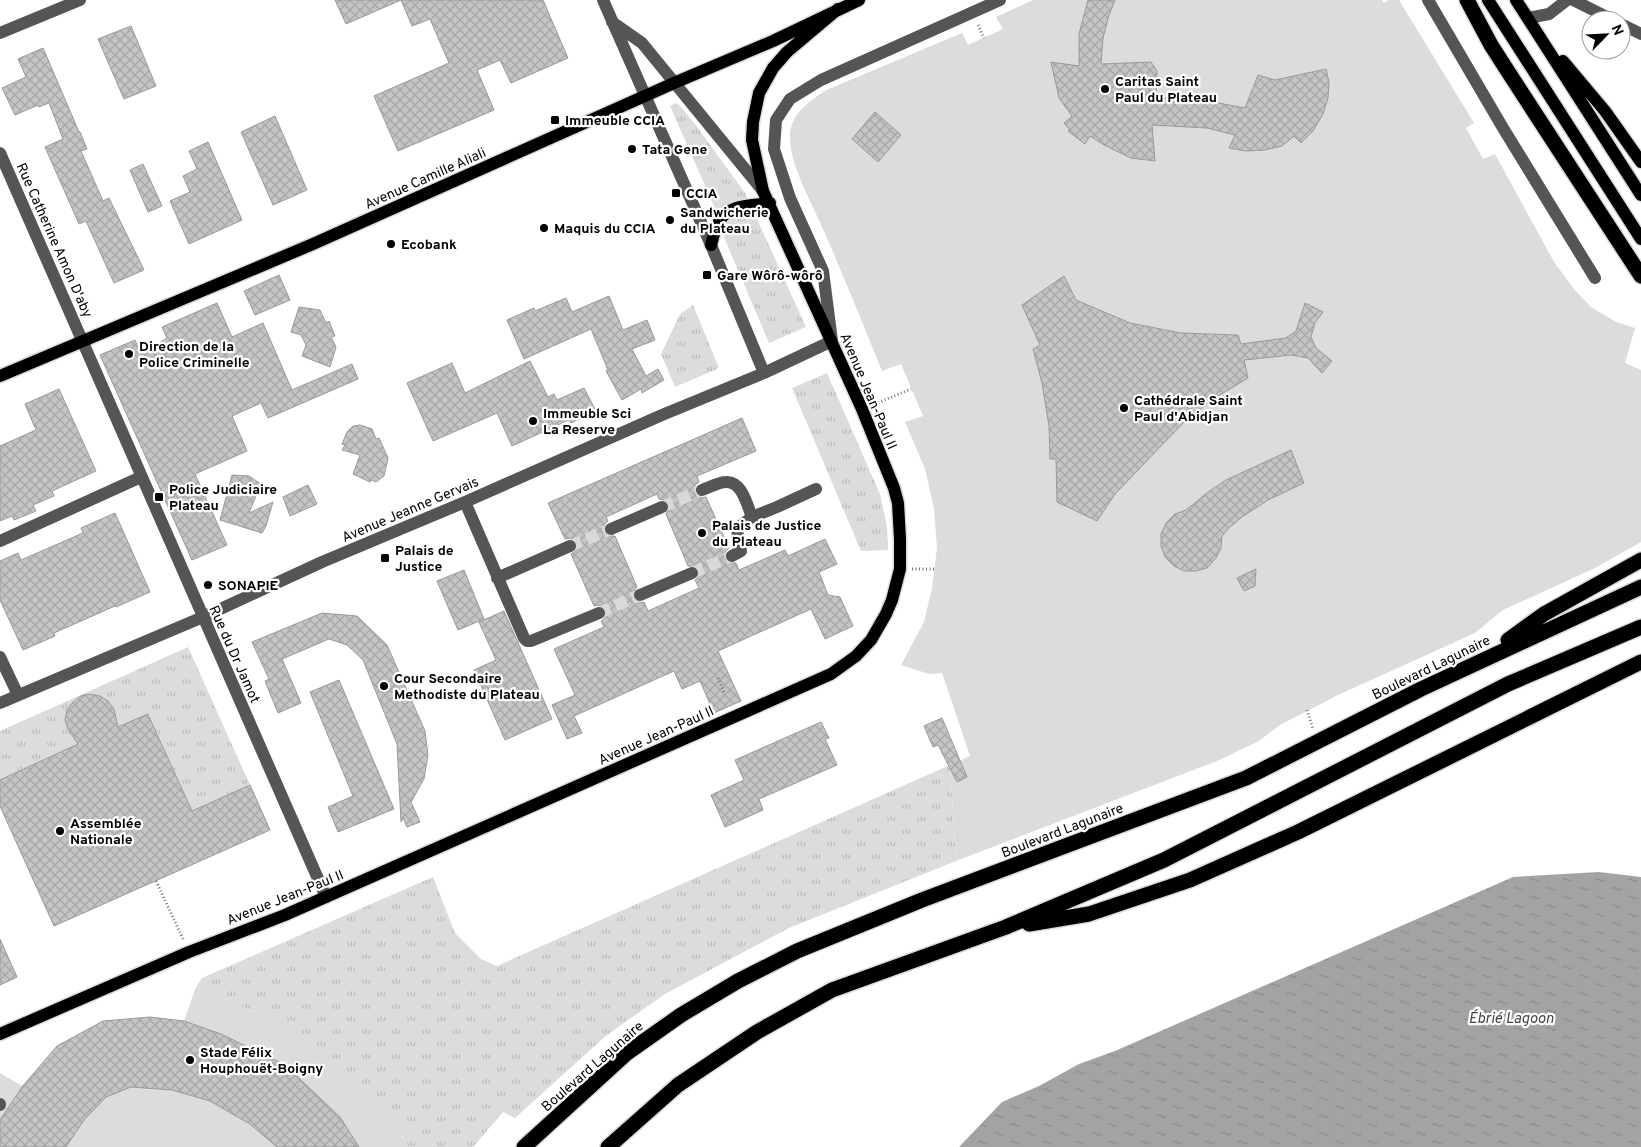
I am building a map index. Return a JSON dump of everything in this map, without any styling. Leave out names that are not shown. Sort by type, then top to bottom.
[{"type":"highway","points":[[1467,0],[1502,62],[1641,276]]},
{"type":"highway","points":[[1462,669],[1544,614],[1641,560]]},
{"type":"highway","name":"Boulevard Lagunaire","points":[[524,1147],[627,1053],[681,1014],[738,981],[797,951],[922,900],[1246,778],[1462,669],[1641,587]]},
{"type":"highway","points":[[608,1147],[678,1085],[757,1032],[832,990],[1006,927],[1164,860],[1508,684],[1641,627]]},
{"type":"highway","points":[[1006,927],[1089,914],[1190,880],[1298,832],[1641,662]]},
{"type":"main road","name":"Avenue Camille Aliali","points":[[0,376],[313,244],[674,83],[773,42],[859,0]]},
{"type":"main road","points":[[1488,0],[1641,239]]},
{"type":"main road","points":[[1516,0],[1641,196]]},
{"type":"main road","name":"Avenue Jean-Paul II","points":[[0,1034],[189,952],[285,915],[831,674],[856,656],[871,640],[892,600],[900,568],[898,503],[894,488],[862,409],[764,190],[752,140],[754,114],[759,93],[773,68],[786,52],[838,9]]},
{"type":"main road","points":[[1528,18],[1605,111],[1641,162]]},
{"type":"main road","points":[[710,245],[719,221],[728,211],[740,206],[770,204]]},
{"type":"street","points":[[0,33],[80,0]]},
{"type":"street","points":[[603,0],[764,373]]},
{"type":"street","points":[[832,341],[823,271],[790,198],[774,149],[776,120],[790,99],[821,80],[998,0]]},
{"type":"street","points":[[1428,0],[1503,128],[1595,278]]},
{"type":"street","points":[[1528,18],[1549,14],[1567,0]]},
{"type":"street","points":[[1573,0],[1593,10]]},
{"type":"street","name":"Avenue Jean-Paul II","points":[[612,22],[642,43],[764,190]]},
{"type":"street","name":"Rue Catherine Amon D'aby","points":[[0,152],[82,340]]},
{"type":"street","name":"Rue du Dr Jamot","points":[[82,340],[326,897]]},
{"type":"street","name":"Avenue Jeanne Gervais","points":[[0,703],[203,617],[322,562],[465,502],[662,415],[764,373],[832,341]]},
{"type":"street","points":[[0,540],[141,477]]},
{"type":"street","points":[[702,490],[726,482],[734,484],[740,489],[752,517]]},
{"type":"street","points":[[732,556],[741,551],[738,536],[739,527],[752,517],[816,489]]},
{"type":"street","points":[[465,502],[497,578],[527,641],[531,642],[599,613]]},
{"type":"street","points":[[611,529],[662,507]]},
{"type":"street","points":[[497,578],[570,546]]},
{"type":"street","points":[[640,595],[692,573]]},
{"type":"street","points":[[0,657],[18,695]]},
{"type":"path","points":[[862,409],[912,389]]},
{"type":"path","points":[[900,568],[934,570]]},
{"type":"path","points":[[718,678],[724,694]]},
{"type":"path","points":[[156,881],[189,952]]},
{"type":"green space","points":[[1033,0],[1382,0],[1384,3],[1389,0],[1399,0],[1474,123],[1466,128],[1483,159],[1495,154],[1554,262],[1574,289],[1591,307],[1616,322],[1635,328],[1625,363],[1641,370],[1641,542],[1595,568],[1503,610],[1475,633],[1338,695],[1280,725],[1257,742],[1217,761],[956,861],[950,765],[970,756],[942,673],[929,674],[901,665],[924,622],[932,588],[937,548],[934,509],[925,469],[905,422],[923,416],[901,364],[882,371],[797,171],[793,160],[790,138],[796,116],[824,91],[962,33],[968,45],[1003,29],[996,17]]},
{"type":"green space","points":[[676,103],[695,124],[745,193],[806,327],[769,343],[726,242],[714,206],[670,106]]},
{"type":"green space","points":[[693,305],[719,368],[675,387],[661,354],[680,314]]},
{"type":"green space","points":[[827,373],[880,494],[887,527],[888,550],[861,551],[792,388]]},
{"type":"green space","points":[[188,647],[250,785],[192,811],[149,714],[115,729],[113,707],[105,699],[93,694],[84,695],[76,699],[66,715],[67,724],[72,734],[82,743],[0,780],[0,731]]},
{"type":"green space","points":[[950,765],[956,861],[789,928],[665,994],[607,1035],[515,1118],[503,1112],[473,1147],[408,1147],[399,1129],[375,1095],[260,1014],[196,987],[202,978],[433,877],[455,933],[481,959],[497,966]]},
{"type":"green space","name":"Stade Félix Houphouët-Boigny","points":[[196,987],[260,1014],[314,1042],[375,1095],[399,1129],[408,1147],[0,1147],[0,1073],[22,1086],[57,1047],[184,1021]]},
{"type":"water","name":"Ébrié Lagoon","points":[[1599,872],[1641,877],[1641,1147],[959,1147],[1002,1102],[1039,1086],[1079,1064],[1115,1051],[1513,877]]},
{"type":"building","points":[[335,0],[401,0],[346,24]]},
{"type":"building","points":[[401,0],[543,0],[568,58],[511,83],[500,60],[477,70],[494,110],[398,151],[374,96],[449,63],[430,19],[412,26]]},
{"type":"building","points":[[1088,0],[1115,0],[1103,38],[1101,64],[1151,62],[1157,71],[1156,98],[1186,97],[1245,108],[1258,75],[1275,80],[1326,69],[1329,82],[1328,98],[1323,114],[1313,131],[1301,143],[1294,136],[1282,146],[1265,150],[1246,151],[1229,148],[1235,135],[1207,128],[1152,125],[1155,161],[1131,158],[1090,136],[1085,144],[1068,131],[1070,130],[1064,123],[1072,116],[1059,98],[1051,62],[1079,66],[1079,34]]},
{"type":"building","points":[[131,26],[156,86],[124,99],[98,39]]},
{"type":"building","points":[[43,48],[87,149],[81,151],[103,201],[109,198],[144,270],[114,283],[86,221],[79,224],[45,147],[63,139],[49,103],[39,107],[38,105],[15,115],[2,88],[26,77],[18,59]]},
{"type":"building","points":[[875,112],[901,135],[878,162],[852,139]]},
{"type":"building","points":[[275,116],[307,190],[273,205],[241,132]]},
{"type":"building","points":[[208,142],[242,220],[189,244],[170,201],[190,192],[183,176],[197,169],[189,151]]},
{"type":"building","points":[[143,164],[162,206],[148,212],[130,170]]},
{"type":"building","points":[[279,275],[290,300],[255,315],[244,291]]},
{"type":"building","name":"Cathédrale Saint Paul d'Abidjan","points":[[1064,276],[1076,300],[1130,323],[1181,333],[1238,335],[1241,344],[1286,338],[1296,331],[1305,303],[1323,312],[1315,323],[1311,337],[1316,348],[1332,361],[1322,373],[1308,358],[1292,355],[1244,360],[1248,378],[1215,398],[1187,419],[1115,494],[1097,521],[1057,502],[1056,459],[1050,459],[1049,426],[1042,383],[1033,349],[1040,345],[1022,305]]},
{"type":"building","points":[[609,296],[623,330],[647,320],[655,340],[632,349],[646,376],[658,369],[664,380],[642,393],[641,389],[622,400],[606,371],[608,370],[591,329],[524,359],[507,320],[534,308],[535,311],[566,298],[572,312]]},
{"type":"building","points":[[217,303],[232,337],[263,323],[292,390],[352,364],[358,379],[268,418],[261,403],[232,416],[247,451],[195,474],[227,545],[192,560],[100,355],[135,340],[141,354],[167,338],[162,327]]},
{"type":"building","points":[[299,307],[320,310],[326,323],[329,321],[335,336],[331,337],[336,347],[330,367],[302,356],[306,345],[301,335],[291,332]]},
{"type":"building","points":[[530,361],[548,397],[554,394],[557,400],[584,388],[596,411],[571,423],[569,420],[512,446],[497,413],[433,441],[407,383],[452,363],[465,393]]},
{"type":"building","points":[[59,389],[96,471],[52,491],[54,496],[33,505],[36,511],[14,520],[12,516],[0,521],[0,446],[36,430],[25,404]]},
{"type":"building","points":[[742,418],[756,451],[697,476],[699,482],[695,485],[694,489],[697,497],[706,497],[729,548],[725,552],[725,559],[728,563],[736,563],[739,570],[785,550],[788,556],[825,539],[837,564],[819,572],[828,595],[840,597],[853,626],[825,639],[811,609],[718,651],[741,701],[714,713],[700,681],[682,689],[674,671],[574,716],[582,733],[567,739],[552,705],[575,695],[554,649],[604,627],[601,621],[607,614],[604,606],[594,606],[571,554],[577,550],[577,542],[571,538],[565,539],[548,503]],"holes":[[[657,494],[659,499],[666,500],[670,504],[666,514],[688,566],[696,566],[700,574],[695,580],[699,588],[648,611],[644,602],[639,603],[633,599],[632,594],[637,587],[615,536],[607,536],[603,529],[608,521],[606,517]]]},
{"type":"building","points":[[360,425],[372,429],[376,439],[379,438],[388,458],[384,476],[376,482],[372,480],[370,482],[353,474],[360,455],[342,450],[345,445],[342,444],[347,432],[353,426]]},
{"type":"building","points":[[1291,450],[1304,483],[1268,500],[1229,528],[1222,536],[1221,548],[1216,558],[1207,568],[1196,571],[1184,571],[1174,566],[1165,557],[1161,546],[1161,534],[1166,523],[1175,514],[1186,510],[1226,480]]},
{"type":"building","points":[[232,475],[249,476],[261,484],[249,513],[273,502],[262,533],[220,520]]},
{"type":"building","points":[[308,485],[317,504],[290,516],[283,497]]},
{"type":"building","points":[[115,513],[150,592],[54,633],[55,636],[23,650],[0,600],[0,561],[18,553],[21,560],[83,533],[81,528]]},
{"type":"building","points":[[1256,569],[1255,586],[1244,591],[1237,578]]},
{"type":"building","points":[[464,570],[484,619],[458,630],[437,581]]},
{"type":"building","points":[[504,611],[552,719],[505,740],[474,670],[496,660],[479,622]]},
{"type":"building","points":[[322,613],[357,616],[387,645],[425,731],[428,755],[424,779],[411,802],[420,822],[407,827],[403,818],[401,822],[397,744],[363,660],[347,645],[329,639],[282,659],[301,703],[278,713],[265,681],[269,679],[252,642]]},
{"type":"building","points":[[339,680],[394,809],[338,832],[328,807],[353,796],[310,692]]},
{"type":"building","points":[[90,694],[100,696],[108,701],[114,709],[118,727],[148,714],[192,811],[250,785],[270,830],[54,926],[0,806],[0,780],[78,744],[68,729],[65,720],[67,710],[81,696]]},
{"type":"building","points":[[942,718],[967,777],[957,782],[938,745],[933,747],[924,726]]},
{"type":"building","points":[[821,722],[829,738],[825,739],[837,765],[759,799],[763,810],[725,827],[711,795],[744,780],[735,760]]},
{"type":"building","points":[[0,939],[17,977],[0,985]]},
{"type":"building","points":[[150,1017],[184,1021],[221,1034],[285,1065],[340,1117],[359,1147],[277,1147],[250,1124],[210,1101],[172,1090],[131,1087],[106,1097],[84,1120],[66,1147],[0,1147],[0,1120],[22,1087],[57,1046],[103,1021]]},
{"type":"tunnel","points":[[662,507],[702,490]]},
{"type":"tunnel","points":[[570,546],[611,529]]},
{"type":"tunnel","points":[[692,573],[732,556]]},
{"type":"tunnel","points":[[599,613],[640,595]]},
{"type":"place","name":"Caritas Saint Paul du Plateau","points":[[1105,89]]},
{"type":"place","name":"Immeuble CCIA","points":[[555,120]]},
{"type":"place","name":"Tata Gene","points":[[632,149]]},
{"type":"place","name":"CCIA","points":[[676,193]]},
{"type":"place","name":"Sandwicherie du Plateau","points":[[670,220]]},
{"type":"place","name":"Maquis du CCIA","points":[[544,228]]},
{"type":"place","name":"Ecobank","points":[[391,244]]},
{"type":"place","name":"Gare Wôrô-wôrô","points":[[707,275]]},
{"type":"place","name":"Direction de la Police Criminelle","points":[[129,354]]},
{"type":"place","name":"Cathédrale Saint Paul d'Abidjan","points":[[1124,408]]},
{"type":"place","name":"Immeuble Sci La Reserve","points":[[533,421]]},
{"type":"place","name":"Police Judiciaire Plateau","points":[[159,497]]},
{"type":"place","name":"Palais de Justice du Plateau","points":[[702,533]]},
{"type":"place","name":"Palais de Justice","points":[[385,558]]},
{"type":"place","name":"SONAPIE","points":[[208,585]]},
{"type":"place","name":"Cour Secondaire Methodiste du Plateau","points":[[384,686]]},
{"type":"place","name":"Assemblée Nationale","points":[[60,831]]},
{"type":"place","name":"Stade Félix Houphouët-Boigny","points":[[190,1060]]}]
